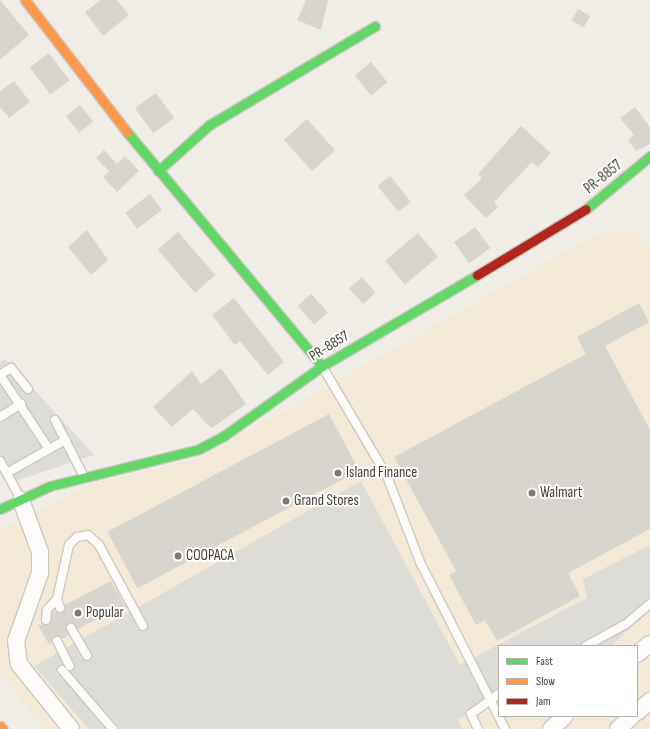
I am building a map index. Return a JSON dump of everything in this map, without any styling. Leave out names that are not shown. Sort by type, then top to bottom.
[{"type":"street","points":[[25,0],[158,171],[322,366]]},
{"type":"street","points":[[158,171],[209,125],[375,26]]},
{"type":"street","name":"PR-8857","points":[[2,506],[21,500],[50,486],[199,449],[225,435],[322,366],[577,216],[650,156]]},
{"type":"street","points":[[21,500],[40,552],[40,573],[16,641],[19,664],[71,729]]},
{"type":"street","points":[[638,653],[650,644]]},
{"type":"street","points":[[638,711],[650,701]]},
{"type":"street","points":[[551,729],[564,717]]},
{"type":"street","points":[[618,729],[631,717]]},
{"type":"street","points":[[0,726],[3,729]]},
{"type":"lane","points":[[322,366],[387,476],[420,562],[498,716]]},
{"type":"lane","points":[[28,389],[11,368],[1,375],[49,449]]},
{"type":"lane","points":[[0,417],[21,404]]},
{"type":"lane","points":[[55,420],[84,478]]},
{"type":"lane","points":[[7,473],[66,440]]},
{"type":"lane","points":[[0,461],[21,500]]},
{"type":"lane","points":[[46,620],[47,610],[57,599],[69,545],[77,537],[88,535],[99,545],[143,626]]},
{"type":"lane","points":[[57,599],[60,608]]},
{"type":"lane","points":[[588,645],[626,624],[650,604]]},
{"type":"lane","points":[[71,628],[87,656]]},
{"type":"lane","points":[[57,641],[70,666]]},
{"type":"lane","points":[[62,670],[113,729]]},
{"type":"lane","points":[[478,729],[471,714],[489,699],[498,694]]},
{"type":"lane","points":[[499,717],[505,729]]},
{"type":"shaded area","points":[[634,230],[650,247],[650,729],[44,729],[0,674],[0,531],[94,483],[199,459],[596,234]]},
{"type":"shaded area","points":[[5,359],[94,455],[12,482],[0,464],[0,362]]},
{"type":"shaded area","points":[[361,481],[460,665],[587,598],[583,579],[650,545],[650,610],[612,645],[498,645],[498,700],[458,719],[462,729],[89,729],[34,666]]},
{"type":"building","points":[[0,0],[29,35],[0,60]]},
{"type":"building","points":[[101,0],[117,0],[129,15],[103,36],[85,12]]},
{"type":"building","points":[[306,0],[328,0],[321,30],[297,20]]},
{"type":"building","points":[[578,9],[590,16],[584,27],[572,20]]},
{"type":"building","points":[[49,53],[69,80],[50,95],[30,67]]},
{"type":"building","points":[[371,62],[387,82],[371,95],[355,75]]},
{"type":"building","points":[[14,81],[30,102],[9,118],[0,107],[0,91]]},
{"type":"building","points":[[156,93],[174,118],[153,133],[135,108]]},
{"type":"building","points":[[80,105],[93,121],[79,133],[66,116]]},
{"type":"building","points":[[635,107],[650,127],[650,144],[636,151],[628,140],[634,135],[620,118]]},
{"type":"building","points":[[307,119],[335,150],[312,171],[284,140]]},
{"type":"building","points":[[521,126],[551,153],[538,167],[532,162],[494,202],[498,207],[486,218],[464,195],[482,178],[478,174]]},
{"type":"building","points":[[104,150],[117,164],[125,156],[139,171],[117,192],[103,177],[109,171],[96,158]]},
{"type":"building","points":[[390,176],[411,202],[398,212],[378,186]]},
{"type":"building","points":[[150,194],[162,210],[137,229],[125,213]]},
{"type":"building","points":[[475,227],[490,248],[469,263],[454,242]]},
{"type":"building","points":[[87,230],[108,260],[91,275],[68,247]]},
{"type":"building","points":[[178,232],[215,275],[195,293],[158,250]]},
{"type":"building","points":[[418,233],[438,257],[405,284],[385,261]]},
{"type":"building","points":[[362,277],[376,293],[363,304],[349,288]]},
{"type":"building","points":[[311,294],[328,313],[314,325],[298,306]]},
{"type":"building","points":[[234,298],[284,362],[268,375],[240,341],[235,345],[212,315]]},
{"type":"building","name":"Walmart","points":[[639,303],[649,322],[605,346],[650,430],[650,529],[568,573],[580,596],[497,641],[485,620],[476,625],[449,575],[456,571],[394,457],[586,354],[577,337]]},
{"type":"building","points":[[221,368],[246,404],[218,424],[211,428],[193,409],[172,427],[153,407],[192,371],[201,384]]},
{"type":"building","points":[[329,414],[359,471],[137,588],[107,532]]},
{"type":"building","name":"Popular","points":[[111,581],[127,609],[112,611],[78,629],[69,623],[66,628],[69,635],[62,639],[54,636],[50,646],[38,625],[49,625],[53,612],[62,613],[65,605]]},
{"type":"traffic: fast","points":[[158,171],[209,125],[375,26]]},
{"type":"traffic: fast","points":[[127,132],[322,366]]},
{"type":"traffic: fast","points":[[586,209],[650,156]]},
{"type":"traffic: fast","points":[[0,509],[50,486],[199,449],[225,435],[322,366],[477,275]]},
{"type":"traffic: slow","points":[[25,0],[127,132]]},
{"type":"traffic: slow","points":[[0,726],[3,729]]},
{"type":"traffic: jam","points":[[477,275],[586,209]]},
{"type":"place","name":"Island Finance","points":[[338,473]]},
{"type":"place","name":"Walmart","points":[[532,493]]},
{"type":"place","name":"Grand Stores","points":[[286,501]]},
{"type":"place","name":"COOPACA","points":[[178,556]]},
{"type":"place","name":"Popular","points":[[78,613]]}]
